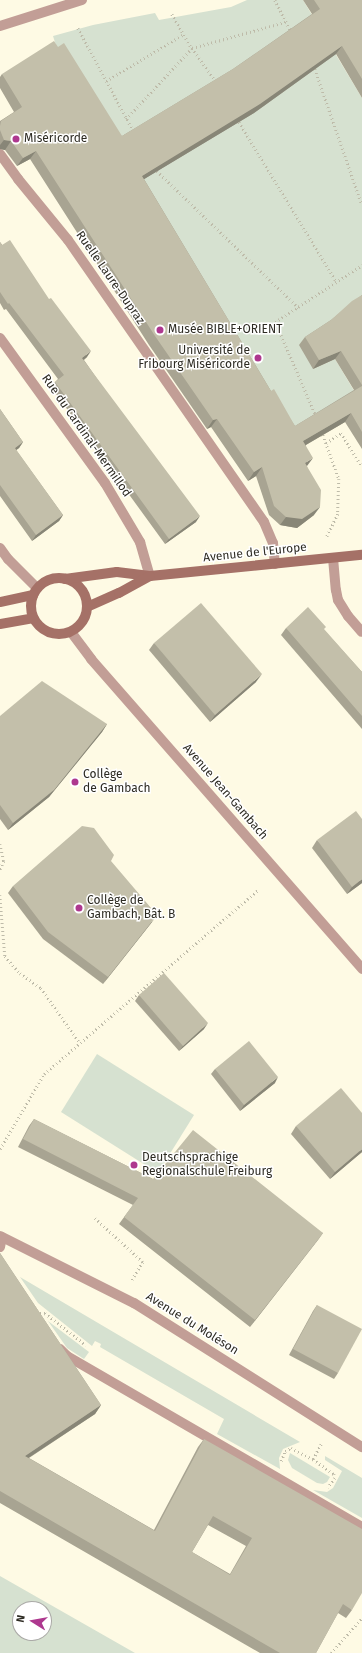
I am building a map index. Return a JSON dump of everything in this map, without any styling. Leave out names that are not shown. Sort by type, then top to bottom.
[{"type":"main road","name":"Avenue de l'Europe","points":[[65,579],[117,572],[150,576],[362,555]]},
{"type":"main road","name":"Avenue de l'Europe","points":[[87,607],[118,594],[150,576]]},
{"type":"main road","points":[[0,602],[35,592],[50,580],[65,579],[78,586],[86,600],[87,607],[82,622],[71,632],[55,634],[41,628],[33,618],[30,604],[35,592]]},
{"type":"main road","points":[[0,624],[33,618]]},
{"type":"street","points":[[0,26],[82,0]]},
{"type":"street","name":"Ruelle Laure-Dupraz","points":[[0,154],[18,179],[68,240],[264,522],[273,543],[275,564]]},
{"type":"street","name":"Rue du Cardinal-Mermillod","points":[[0,338],[105,483],[140,542],[150,576]]},
{"type":"street","points":[[0,548],[35,592]]},
{"type":"street","points":[[333,558],[338,600],[348,616],[362,632]]},
{"type":"street","name":"Avenue Jean-Gambach","points":[[71,632],[91,660],[362,969]]},
{"type":"street","name":"Avenue du Moléson","points":[[1,1240],[134,1303],[362,1447]]},
{"type":"street","points":[[53,1340],[67,1356],[362,1527]]},
{"type":"path","points":[[275,0],[285,22],[292,32]]},
{"type":"path","points":[[172,14],[192,48],[217,84]]},
{"type":"path","points":[[126,119],[192,48],[285,22]]},
{"type":"path","points":[[78,28],[126,119],[135,133]]},
{"type":"path","points":[[106,82],[184,34]]},
{"type":"path","points":[[315,69],[362,205]]},
{"type":"path","points":[[239,122],[336,281]]},
{"type":"path","points":[[158,171],[299,308]]},
{"type":"path","points":[[317,418],[275,322],[299,308],[336,281],[362,265]]},
{"type":"path","points":[[326,443],[341,433],[362,467]]},
{"type":"path","points":[[323,435],[339,479],[338,514],[327,537]]},
{"type":"path","points":[[0,844],[4,861],[0,870]]},
{"type":"path","points":[[0,1149],[44,1074],[258,890]]},
{"type":"path","points":[[0,895],[5,956],[20,973],[41,988],[80,1043]]},
{"type":"path","points":[[95,1218],[143,1262],[121,1297]]},
{"type":"path","points":[[36,1313],[46,1313],[86,1345]]},
{"type":"path","points":[[313,1459],[321,1444]]},
{"type":"path","points":[[286,1484],[281,1458],[285,1451],[291,1448],[313,1459],[329,1470],[335,1478],[330,1486],[307,1496]]},
{"type":"path","points":[[331,1653],[362,1618]]},
{"type":"green space","points":[[247,0],[303,0],[362,98],[362,300],[313,369],[335,359],[356,394],[289,435],[58,52],[53,36],[93,25],[155,13],[159,20],[231,7]]},
{"type":"green space","points":[[97,1054],[194,1115],[158,1173],[61,1112]]},
{"type":"green space","points":[[20,1277],[300,1442],[283,1449],[279,1458],[280,1469],[217,1434],[224,1419],[100,1347],[101,1344],[95,1341],[92,1346],[38,1303]]},
{"type":"green space","points":[[48,1321],[89,1352],[84,1359],[67,1348]]},
{"type":"green space","points":[[290,1453],[330,1477],[327,1482],[323,1484],[317,1483],[292,1468],[288,1460]]},
{"type":"green space","points":[[325,1456],[362,1478],[362,1518],[313,1490],[327,1492],[333,1488],[342,1471],[325,1460]]},
{"type":"green space","points":[[0,1576],[44,1601],[12,1601],[12,1641],[52,1641],[52,1606],[135,1653],[0,1653]]},
{"type":"building","points":[[314,0],[362,0],[362,79],[342,46],[260,104],[142,176],[271,391],[274,389],[295,426],[362,386],[362,432],[351,413],[303,441],[313,458],[305,463],[321,490],[320,507],[302,519],[286,517],[274,506],[262,467],[254,472],[217,419],[213,420],[155,336],[36,151],[23,158],[11,141],[4,140],[0,126],[1,121],[22,107],[2,74],[54,41],[58,47],[64,43],[122,136],[233,69],[320,9]]},
{"type":"building","points":[[10,240],[49,299],[51,298],[91,351],[82,358],[200,516],[169,539],[55,382],[64,375],[0,292],[0,242],[2,245]]},
{"type":"building","points":[[362,295],[362,385],[341,351],[319,360],[305,337],[331,320],[352,301]]},
{"type":"building","points":[[0,409],[23,442],[15,448],[63,515],[36,535],[0,485]]},
{"type":"building","points":[[201,603],[262,674],[215,715],[154,643]]},
{"type":"building","points":[[308,607],[326,627],[324,629],[362,672],[362,716],[286,628]]},
{"type":"building","points":[[42,681],[107,724],[54,790],[13,823],[0,805],[0,716]]},
{"type":"building","points":[[356,811],[362,819],[362,879],[352,887],[317,840]]},
{"type":"building","name":"Collège de Gambach, Bât. B","points":[[82,826],[94,828],[114,855],[111,861],[157,915],[108,977],[48,932],[13,886]]},
{"type":"building","points":[[164,973],[208,1023],[183,1046],[139,995]]},
{"type":"building","points":[[249,1041],[278,1077],[244,1105],[215,1069]]},
{"type":"building","points":[[341,1088],[362,1113],[362,1149],[335,1172],[296,1126]]},
{"type":"building","points":[[34,1119],[153,1179],[193,1130],[323,1233],[255,1320],[124,1217],[138,1198],[23,1139]]},
{"type":"building","points":[[0,1253],[101,1405],[25,1456],[155,1531],[204,1439],[362,1529],[362,1593],[352,1610],[343,1604],[316,1653],[280,1653],[0,1491]],"holes":[[[213,1516],[252,1538],[230,1575],[192,1552]]]},
{"type":"building","points":[[317,1305],[362,1329],[338,1373],[293,1349]]},
{"type":"place","name":"Miséricorde","points":[[16,139]]},
{"type":"place","name":"Musée BIBLE+ORIENT","points":[[160,330]]},
{"type":"place","name":"Université de Fribourg Miséricorde","points":[[258,358]]},
{"type":"place","name":"Collège de Gambach","points":[[75,782]]},
{"type":"place","name":"Collège de Gambach, Bât. B","points":[[79,908]]},
{"type":"place","name":"Deutschsprachige Regionalschule Freiburg","points":[[134,1165]]}]
